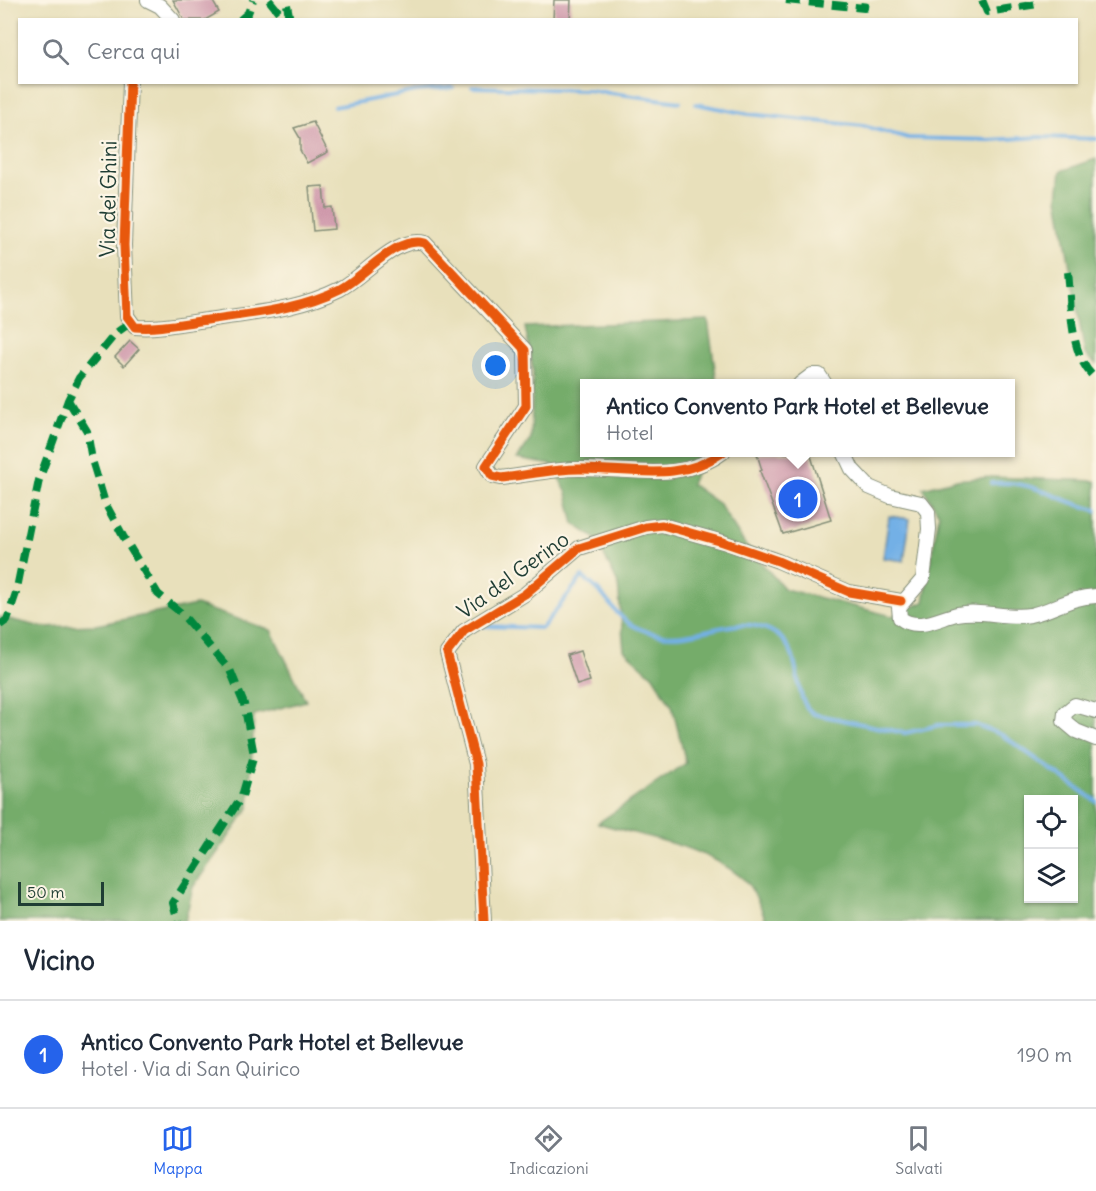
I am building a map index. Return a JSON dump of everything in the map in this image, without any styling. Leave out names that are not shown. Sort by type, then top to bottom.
[{"type":"street","points":[[148,0],[160,6],[172,18]]},
{"type":"street","points":[[161,0],[172,18]]},
{"type":"street","name":"Via dei Ghini","points":[[130,84],[124,245],[127,316],[135,327],[161,327],[279,310],[310,302],[342,288],[400,245],[417,240],[425,243],[525,350],[526,406],[486,466],[492,476],[501,478],[578,469],[672,473],[709,462],[717,457]]},
{"type":"street","points":[[807,379],[812,375],[819,375],[822,379]]},
{"type":"street","points":[[846,457],[852,469],[869,487],[879,492],[921,503],[928,512],[929,529],[923,579],[901,601],[898,612],[905,622],[930,623],[958,613],[1034,615],[1077,597],[1096,596]]},
{"type":"street","name":"Via del Gerino","points":[[484,921],[476,764],[447,653],[465,631],[525,594],[579,548],[646,527],[662,525],[723,542],[778,561],[849,592],[901,601]]},
{"type":"street","points":[[1096,711],[1075,705],[1065,713],[1064,722],[1076,731],[1096,739]]},
{"type":"green space","points":[[1096,159],[1096,364],[1085,354],[1058,198],[1061,171]]},
{"type":"green space","points":[[708,320],[716,379],[580,379],[580,457],[702,457],[691,484],[719,504],[746,546],[785,589],[892,616],[924,602],[939,514],[923,488],[954,480],[992,477],[1096,481],[1096,921],[766,921],[753,891],[741,877],[726,866],[691,850],[598,823],[686,763],[672,706],[653,676],[624,650],[618,584],[596,539],[574,524],[567,493],[552,465],[517,459],[531,439],[533,369],[525,327]]},
{"type":"green space","points":[[196,605],[271,630],[306,701],[254,715],[249,808],[193,887],[185,921],[0,921],[0,617],[42,627],[96,625]]},
{"type":"water","points":[[889,516],[910,519],[904,561],[883,558]]},
{"type":"building","points":[[173,0],[212,0],[219,12],[208,18],[183,18]]},
{"type":"building","points":[[554,0],[571,0],[570,18],[553,18]]},
{"type":"building","points":[[313,122],[328,152],[307,163],[300,150],[300,138],[294,128]]},
{"type":"building","points":[[323,186],[325,208],[332,207],[334,229],[313,231],[309,187]]},
{"type":"building","points":[[130,341],[139,349],[124,366],[115,357]]},
{"type":"building","points":[[758,457],[811,457],[831,520],[783,534],[760,471],[762,470]]},
{"type":"building","points":[[580,651],[590,681],[577,685],[567,655]]},
{"type":"waterway","points":[[472,87],[588,90],[680,102]]},
{"type":"waterway","points":[[334,107],[417,91],[453,88]]},
{"type":"waterway","points":[[696,104],[749,114],[863,126],[908,138],[1096,139]]},
{"type":"waterway","points":[[991,483],[1007,483],[1033,488],[1096,510]]},
{"type":"waterway","points":[[483,626],[542,628],[582,577],[601,593],[621,617],[641,630],[671,636],[732,626],[762,627],[776,634],[791,653],[802,698],[814,714],[905,733],[939,725],[976,725],[1002,735],[1096,801]]},
{"type":"marked path","points":[[242,18],[248,13],[253,0]]},
{"type":"marked path","points":[[269,0],[282,16],[289,15],[286,0]]},
{"type":"marked path","points":[[786,0],[864,8],[865,0]]},
{"type":"marked path","points":[[982,0],[987,12],[1038,4]]},
{"type":"marked path","points":[[1068,272],[1076,344],[1080,357],[1096,379]]},
{"type":"marked path","points":[[0,625],[7,620],[16,593],[39,480],[68,400],[79,378],[116,333],[130,323]]},
{"type":"marked path","points":[[68,400],[87,431],[92,460],[105,503],[123,536],[158,594],[180,612],[230,670],[244,704],[254,755],[242,796],[173,903],[178,921]]},
{"type":"cycle path","points":[[130,84],[124,245],[127,316],[135,327],[162,326],[241,315],[308,302],[340,289],[381,258],[403,245],[414,242],[425,243],[525,350],[526,406],[486,466],[492,476],[501,478],[579,469],[672,471],[689,468],[715,457]]},
{"type":"cycle path","points":[[484,921],[476,764],[447,653],[464,631],[525,594],[579,548],[646,527],[662,525],[723,542],[778,561],[849,592],[901,601]]},
{"type":"place","name":"Antico Convento Park Hotel et Bellevue","points":[[798,499]]}]
